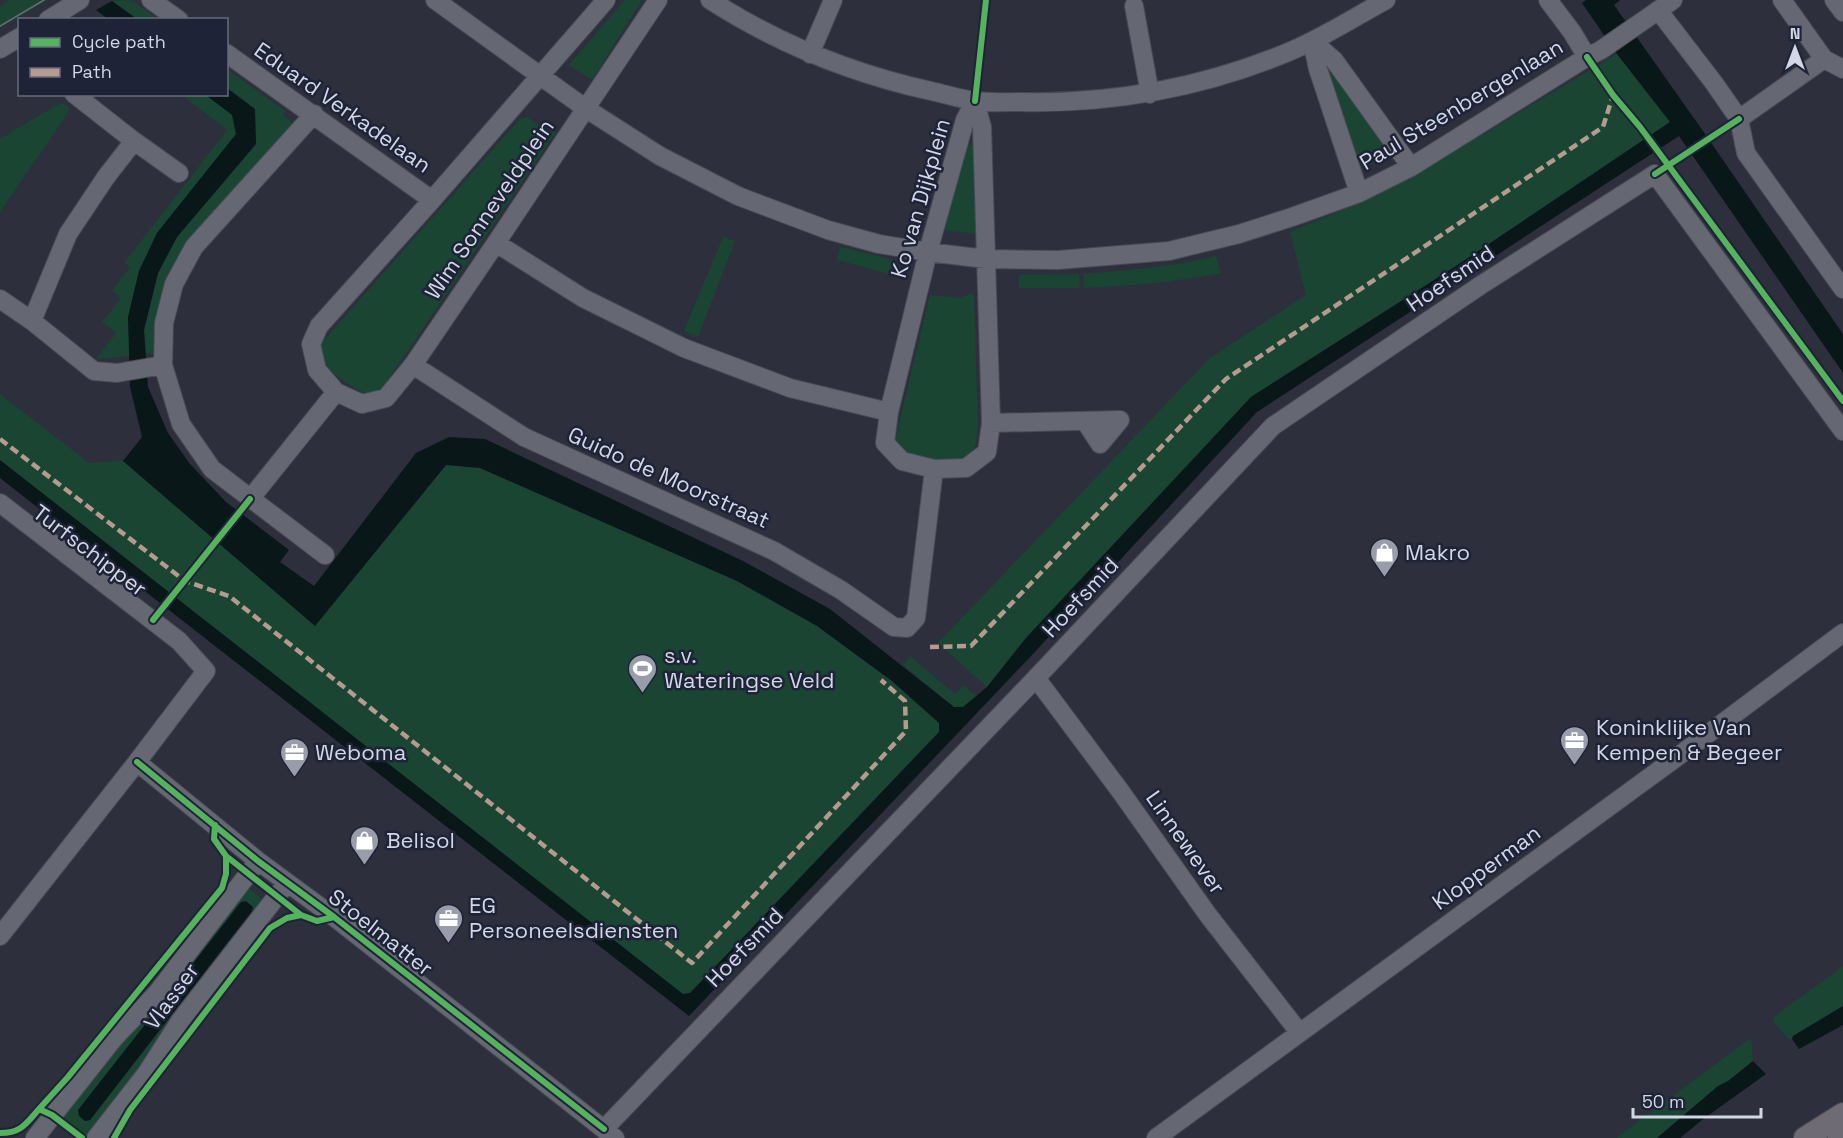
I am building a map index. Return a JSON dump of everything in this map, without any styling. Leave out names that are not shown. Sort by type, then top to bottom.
[{"type":"main road","points":[[1805,1138],[1843,1114]]},
{"type":"main road","points":[[1839,1138],[1843,1136]]},
{"type":"street","points":[[51,18],[80,0]]},
{"type":"street","points":[[151,0],[176,18]]},
{"type":"street","name":"Paul Steenbergenlaan","points":[[435,0],[585,108],[660,156],[747,200],[828,230],[879,244],[986,259],[1058,260],[1169,250],[1239,234],[1359,193],[1411,167],[1594,53],[1666,5]]},
{"type":"street","name":"Wim Sonneveldplein","points":[[606,0],[319,326],[310,344],[317,370],[336,392],[362,404],[386,398],[413,365],[658,0]]},
{"type":"street","points":[[710,0],[733,15],[810,54],[896,83],[975,101],[1062,103],[1150,94],[1227,75],[1312,41],[1386,0]]},
{"type":"street","points":[[810,54],[833,0]]},
{"type":"street","points":[[1548,0],[1572,32],[1594,53]]},
{"type":"street","points":[[1782,0],[1824,59],[1843,69]]},
{"type":"street","points":[[1834,0],[1843,12]]},
{"type":"street","points":[[1666,5],[1739,119],[1746,153],[1843,290]]},
{"type":"street","points":[[1134,6],[1150,94]]},
{"type":"street","points":[[1312,41],[1334,60],[1411,167]]},
{"type":"street","points":[[1312,41],[1318,69],[1359,193]]},
{"type":"street","name":"Eduard Verkadelaan","points":[[228,54],[432,200]]},
{"type":"street","points":[[1739,119],[1824,59]]},
{"type":"street","points":[[77,96],[179,173]]},
{"type":"street","name":"Ko van Dijkplein","points":[[975,101],[982,128],[991,423],[987,452],[966,468],[934,469],[902,461],[885,442],[889,412],[928,252],[965,120],[975,101]]},
{"type":"street","points":[[314,114],[195,247],[174,284],[164,323],[157,366],[181,424],[212,469],[325,555]]},
{"type":"street","points":[[32,321],[68,234],[106,177],[134,141]]},
{"type":"street","name":"Hoefsmid","points":[[610,1133],[1273,426],[1481,285],[1655,174],[1843,431]]},
{"type":"street","points":[[496,243],[583,298],[684,348],[790,388],[889,412]]},
{"type":"street","points":[[0,299],[32,321],[94,371],[117,373],[157,366]]},
{"type":"street","name":"Guido de Moorstraat","points":[[413,365],[524,437],[774,551],[841,590],[894,627],[907,628],[916,618],[934,469]]},
{"type":"street","points":[[250,498],[336,392]]},
{"type":"street","points":[[991,423],[1084,421]]},
{"type":"street","name":"Turfschipper","points":[[0,503],[179,641],[206,671],[0,936]]},
{"type":"street","name":"Klopperman","points":[[1156,1138],[1674,760],[1843,633]]},
{"type":"street","name":"Linnewever","points":[[1036,678],[1121,792],[1208,915],[1299,1032]]},
{"type":"street","name":"Stoelmatter","points":[[137,762],[258,861],[334,917],[610,1133]]},
{"type":"street","name":"Vlasser","points":[[35,1138],[115,1037],[157,993],[258,861]]},
{"type":"street","name":"Vlasser","points":[[96,1138],[146,1074],[180,1021],[287,883]]},
{"type":"green space","points":[[10,0],[48,0],[0,28],[0,6]]},
{"type":"green space","points":[[131,0],[157,18],[136,18],[112,1]]},
{"type":"green space","points":[[625,0],[642,0],[592,80],[569,65]]},
{"type":"green space","points":[[1617,54],[1671,122],[1456,266],[1251,397],[1026,638],[987,687],[938,643],[1210,358],[1306,295],[1290,232],[1371,198]]},
{"type":"green space","points":[[1328,62],[1393,154],[1357,171],[1321,65]]},
{"type":"green space","points":[[228,70],[285,111],[283,115],[294,124],[190,238],[166,280],[156,317],[155,354],[146,353],[144,330],[158,273],[177,237],[256,144],[254,109],[228,89]]},
{"type":"green space","points":[[183,96],[207,96],[233,115],[236,134],[157,233],[139,271],[128,317],[130,356],[96,359],[116,333],[102,322],[121,298],[112,291],[130,267],[125,262],[227,130]]},
{"type":"green space","points":[[63,103],[70,108],[67,114],[0,212],[0,139]]},
{"type":"green space","points":[[527,117],[542,128],[556,132],[386,383],[389,387],[370,394],[357,390],[327,369],[320,358],[320,336],[325,339],[520,119]]},
{"type":"green space","points":[[965,144],[976,146],[977,234],[943,230]]},
{"type":"green space","points":[[723,237],[735,241],[698,337],[684,331]]},
{"type":"green space","points":[[840,247],[893,260],[890,274],[837,260]]},
{"type":"green space","points":[[1216,256],[1221,273],[1153,283],[1084,288],[1083,274],[1166,265]]},
{"type":"green space","points":[[1079,274],[1080,288],[1019,288],[1019,275]]},
{"type":"green space","points":[[974,294],[978,427],[975,446],[967,458],[947,461],[920,459],[894,445],[930,295],[960,298]]},
{"type":"green space","name":"s.v. Wateringse Veld","points":[[0,394],[89,463],[123,461],[315,626],[446,465],[480,468],[737,581],[817,626],[892,681],[939,723],[939,732],[690,993],[682,994],[0,460]]},
{"type":"green space","points":[[910,656],[955,694],[963,685],[976,696],[963,707],[954,707],[903,665]]},
{"type":"green space","points":[[247,887],[266,902],[88,1138],[59,1116]],"holes":[[[253,907],[252,912],[90,1120],[85,1121]]]},
{"type":"green space","points":[[1843,966],[1843,1006],[1793,1036],[1792,1039],[1788,1039],[1774,1022],[1774,1017]]},
{"type":"green space","points":[[1751,1038],[1753,1061],[1718,1086],[1657,1138],[1616,1138]]},
{"type":"shaded area","points":[[1586,0],[1620,0],[1614,5],[1843,334],[1843,373],[1679,136],[1257,412],[1032,655],[689,1016],[0,478],[0,460],[683,994],[690,993],[939,732],[939,723],[892,681],[817,626],[737,581],[480,468],[446,465],[315,626],[123,461],[142,437],[130,387],[128,317],[139,271],[157,233],[236,134],[232,115],[207,96],[228,96],[228,89],[255,109],[256,144],[177,237],[158,273],[144,330],[148,387],[168,433],[190,464],[226,502],[289,550],[280,562],[314,586],[416,453],[449,437],[485,439],[743,561],[830,609],[954,707],[963,707],[987,687],[1026,638],[1251,397],[1456,266],[1670,122],[1617,54],[1582,3]]},
{"type":"shaded area","points":[[112,1],[136,18],[107,18],[96,10]]},
{"type":"shaded area","points":[[246,901],[253,907],[252,911],[90,1120],[85,1121],[79,1116],[78,1110],[241,902]]},
{"type":"shaded area","points":[[1843,1006],[1843,1025],[1799,1049],[1792,1039],[1793,1036]]},
{"type":"shaded area","points":[[1753,1061],[1766,1074],[1680,1138],[1657,1138],[1718,1086]]},
{"type":"tram line","points":[[0,26],[44,0]]},
{"type":"marked path","points":[[930,647],[971,646],[1226,379],[1603,127],[1613,95]]},
{"type":"marked path","points":[[0,439],[185,581],[229,596],[692,963],[906,731],[905,701],[881,680]]},
{"type":"cycle path","points":[[975,101],[986,0]]},
{"type":"cycle path","points":[[1587,57],[1613,95],[1640,127],[1843,401]]},
{"type":"cycle path","points":[[1655,174],[1739,119]]},
{"type":"cycle path","points":[[153,620],[250,499]]},
{"type":"cycle path","points":[[137,762],[258,861],[334,917],[604,1129]]},
{"type":"cycle path","points":[[39,1109],[68,1077],[222,888],[226,874],[226,856],[214,839],[215,825]]},
{"type":"cycle path","points":[[226,856],[301,915]]},
{"type":"cycle path","points":[[114,1138],[130,1110],[270,928],[287,918],[301,915],[317,921],[334,917]]},
{"type":"cycle path","points":[[0,1133],[18,1129],[39,1109],[52,1115],[82,1138]]},
{"type":"place","name":"Makro","points":[[1384,578]]},
{"type":"place","name":"s.v. Wateringse Veld","points":[[643,694]]},
{"type":"place","name":"Koninklijke Van Kempen & Begeer","points":[[1575,766]]},
{"type":"place","name":"Weboma","points":[[294,778]]},
{"type":"place","name":"Belisol","points":[[365,866]]},
{"type":"place","name":"EG Personeelsdiensten","points":[[448,944]]}]
